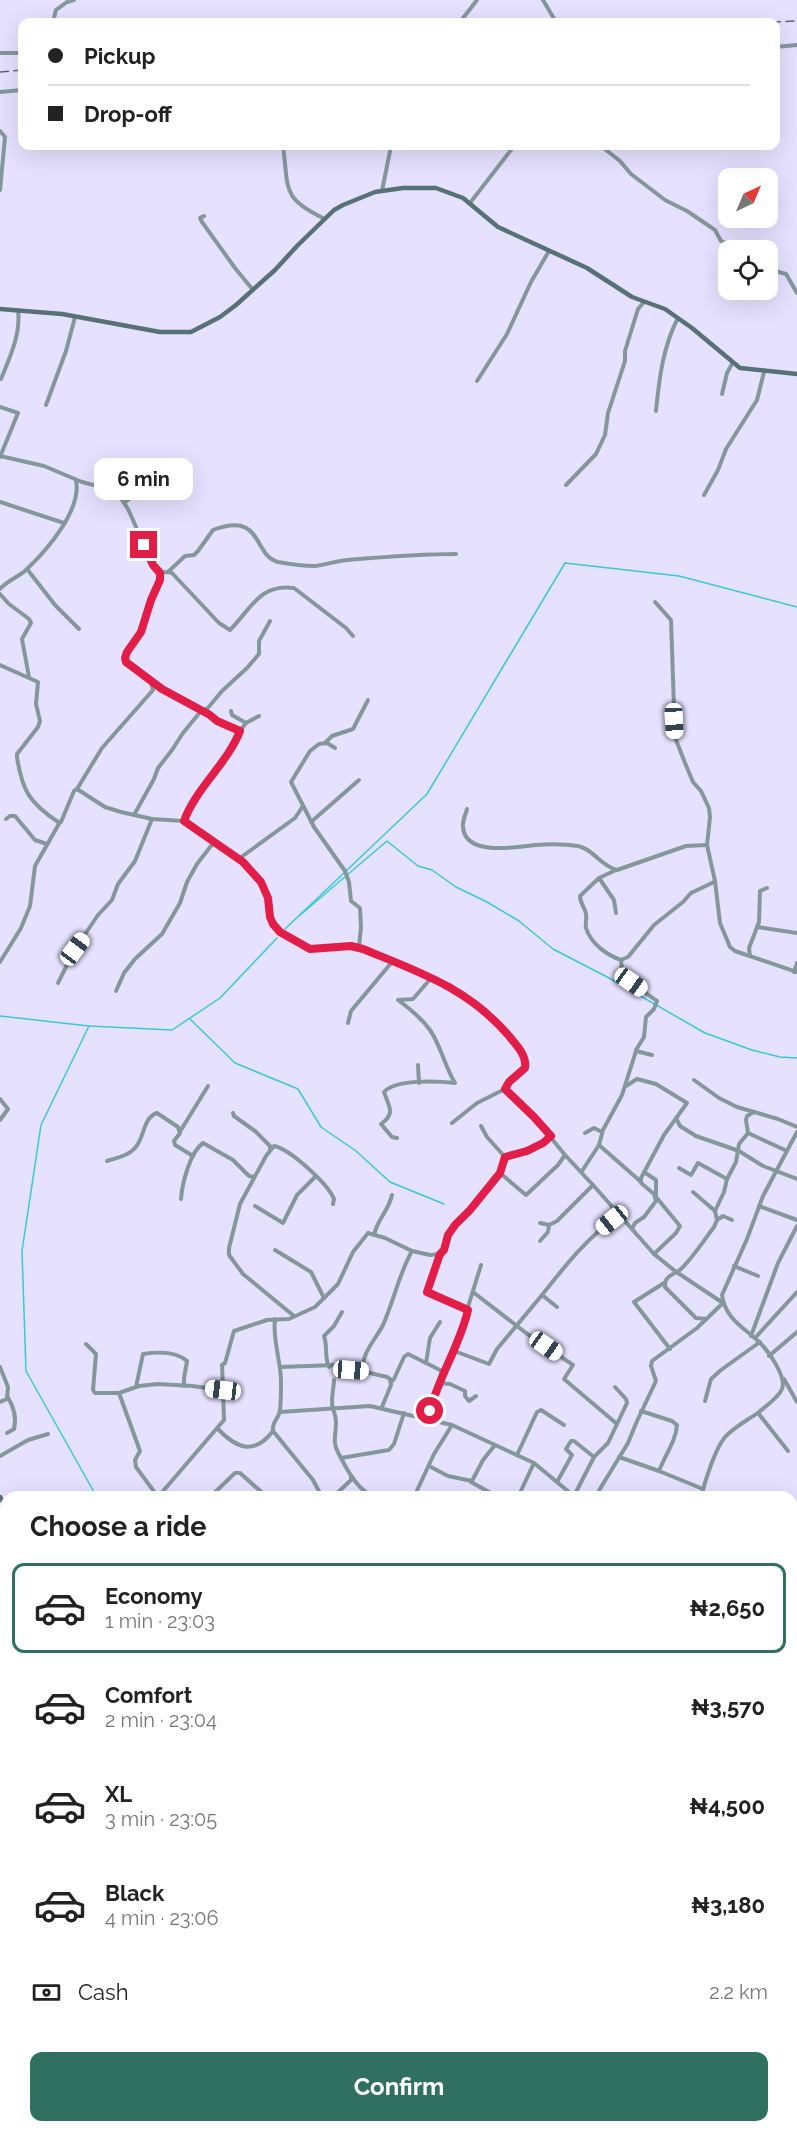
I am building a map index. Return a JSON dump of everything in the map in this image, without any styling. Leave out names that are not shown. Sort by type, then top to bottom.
[{"type":"street","points":[[54,18],[56,10],[66,2],[74,0]]},
{"type":"street","points":[[463,18],[477,0]]},
{"type":"street","points":[[543,0],[554,18]]},
{"type":"street","points":[[780,47],[797,45]]},
{"type":"street","points":[[0,53],[18,53]]},
{"type":"street","points":[[0,92],[18,90]]},
{"type":"street","points":[[0,131],[5,137],[0,190]]},
{"type":"street","points":[[283,150],[287,188],[294,201],[325,219]]},
{"type":"street","points":[[382,191],[390,150]]},
{"type":"street","points":[[470,203],[511,150]]},
{"type":"street","points":[[606,150],[621,161],[631,174],[665,200],[687,211],[715,230],[720,240]]},
{"type":"street","points":[[0,309],[75,317],[160,332],[183,333],[199,329],[220,317],[254,290],[334,210],[351,200],[382,191],[403,188],[436,188],[470,203],[498,227],[587,268],[644,302],[665,309],[705,339],[732,364],[740,368],[764,372],[797,374]]},
{"type":"street","points":[[204,216],[200,218],[202,222],[254,290]]},
{"type":"street","points":[[477,381],[507,334],[531,282],[549,251]]},
{"type":"street","points":[[778,272],[786,274],[797,293]]},
{"type":"street","points":[[566,485],[596,454],[605,435],[608,413],[625,361],[625,351],[638,309],[644,302]]},
{"type":"street","points":[[1,379],[14,348],[18,328],[17,310]]},
{"type":"street","points":[[46,405],[66,351],[75,317]]},
{"type":"street","points":[[656,411],[659,383],[668,343],[678,318]]},
{"type":"street","points":[[723,394],[727,373],[732,364]]},
{"type":"street","points":[[704,495],[718,470],[726,449],[757,400],[764,372]]},
{"type":"street","points":[[0,407],[18,413],[0,457],[44,466],[76,480],[109,489],[124,503],[153,565],[160,573],[160,580],[141,632],[125,658],[126,662],[151,682],[191,707],[240,731]]},
{"type":"street","points":[[124,503],[151,477],[159,465],[166,461],[173,462]]},
{"type":"street","points":[[0,589],[27,569],[55,538],[78,490],[76,480]]},
{"type":"street","points":[[0,502],[64,523]]},
{"type":"street","points":[[160,573],[168,572],[185,556],[194,555],[213,530],[236,526],[244,526],[276,562],[315,566],[344,560],[397,555],[456,554]]},
{"type":"street","points":[[27,569],[55,605],[79,629]]},
{"type":"street","points":[[168,572],[177,578],[219,624],[230,630],[265,592],[272,588],[286,587],[294,588],[353,636]]},
{"type":"street","points":[[0,594],[31,623],[22,639],[29,677]]},
{"type":"street","points":[[655,602],[671,620],[675,737],[693,782],[701,791],[709,808],[707,845],[715,881],[721,927],[732,949],[738,953],[796,972],[797,963]]},
{"type":"street","points":[[134,815],[158,768],[201,711],[207,709],[222,690],[259,654],[259,641],[270,621]]},
{"type":"street","points":[[0,665],[38,682],[36,704],[40,721],[17,754],[20,775],[24,788],[36,806],[60,822]]},
{"type":"street","points":[[0,962],[21,928],[30,906],[35,866],[65,817],[74,791],[78,789],[102,748],[153,690],[151,682]]},
{"type":"street","points":[[359,947],[361,910],[351,901],[345,872],[311,822],[291,784],[291,779],[301,768],[310,751],[332,736],[352,729],[368,700]]},
{"type":"street","points":[[231,711],[232,715],[246,723]]},
{"type":"street","points":[[184,821],[196,797],[234,747],[240,731],[246,723],[258,716]]},
{"type":"street","points":[[324,743],[335,748]]},
{"type":"street","points":[[311,822],[359,780]]},
{"type":"street","points":[[78,789],[105,807],[152,819],[184,821],[240,858],[261,882],[268,898],[273,924],[280,932],[310,949],[359,947],[432,977],[488,1014],[519,1050],[525,1060],[525,1068],[509,1082],[505,1089],[477,1103],[452,1123]]},
{"type":"street","points":[[240,858],[295,818],[303,806]]},
{"type":"street","points":[[467,809],[462,825],[465,835],[478,844],[495,849],[537,845],[579,846],[604,865],[617,870]]},
{"type":"street","points":[[6,819],[15,816],[35,840],[47,844]]},
{"type":"street","points":[[58,983],[75,949],[98,915],[112,900],[118,884],[135,861],[152,819]]},
{"type":"street","points":[[116,991],[124,973],[135,959],[162,933],[180,903],[187,882],[197,864],[214,842]]},
{"type":"street","points":[[707,845],[686,846],[599,878],[580,896],[580,903],[586,912],[585,926],[589,936],[599,947],[621,960],[628,957],[657,923],[691,893],[715,881]]},
{"type":"street","points":[[599,878],[614,900],[616,913]]},
{"type":"street","points":[[750,956],[749,948],[757,927],[760,891],[767,888]]},
{"type":"street","points":[[757,927],[797,933]]},
{"type":"street","points":[[582,1172],[599,1145],[602,1133],[626,1086],[636,1051],[644,1037],[646,1017],[654,1009],[657,1000],[625,978],[621,970],[621,960]]},
{"type":"street","points":[[348,1023],[351,1011],[392,962]]},
{"type":"street","points":[[397,1138],[392,1137],[381,1124],[389,1118],[391,1112],[384,1092],[387,1088],[403,1083],[455,1083],[448,1073],[432,1032],[398,1000],[413,999],[432,977]]},
{"type":"street","points":[[636,1051],[652,1055]]},
{"type":"street","points":[[418,1065],[419,1083]]},
{"type":"street","points":[[626,1086],[640,1079],[656,1084],[685,1101],[687,1105],[664,1135],[640,1181]]},
{"type":"street","points":[[694,1080],[718,1098],[737,1107],[797,1127]]},
{"type":"street","points":[[193,1156],[175,1145],[174,1141],[208,1086]]},
{"type":"street","points":[[505,1089],[534,1117],[654,1254],[723,1303]]},
{"type":"street","points":[[0,1099],[8,1109],[0,1120]]},
{"type":"street","points":[[717,1220],[716,1211],[727,1179],[736,1162],[738,1144],[748,1132],[747,1116],[755,1112]]},
{"type":"street","points":[[107,1161],[135,1149],[145,1125],[153,1114],[157,1113],[167,1119],[178,1126],[180,1131]]},
{"type":"street","points":[[233,1113],[270,1146],[270,1150]]},
{"type":"street","points":[[676,1117],[680,1126],[696,1136],[739,1150],[763,1166],[797,1179]]},
{"type":"street","points":[[481,1126],[487,1137],[505,1157]]},
{"type":"street","points":[[585,1133],[594,1128],[602,1133]]},
{"type":"street","points":[[748,1132],[787,1151]]},
{"type":"street","points":[[797,1133],[759,1206],[722,1296],[731,1318],[760,1342],[797,1402]]},
{"type":"street","points":[[505,1157],[527,1151],[551,1136]]},
{"type":"street","points":[[181,1199],[183,1185],[193,1156],[200,1145],[205,1143],[233,1160],[249,1176],[254,1177]]},
{"type":"street","points":[[599,1145],[640,1181],[680,1226],[676,1233],[654,1254]]},
{"type":"street","points":[[294,1316],[243,1274],[229,1255],[228,1248],[235,1218],[243,1196],[274,1146],[298,1159],[331,1192],[334,1199],[333,1204]]},
{"type":"street","points":[[500,1173],[526,1195],[558,1165],[565,1155]]},
{"type":"street","points":[[468,1310],[427,1292],[448,1235],[500,1173],[505,1157]]},
{"type":"street","points":[[679,1168],[691,1175],[698,1163],[727,1179]]},
{"type":"street","points":[[632,1229],[656,1201],[656,1180],[644,1172]]},
{"type":"street","points":[[255,1206],[283,1223],[297,1195],[315,1177]]},
{"type":"street","points":[[540,1223],[549,1225],[557,1221],[593,1185]]},
{"type":"street","points":[[693,1192],[716,1211]]},
{"type":"street","points":[[374,1235],[392,1195]]},
{"type":"street","points":[[759,1206],[797,1220]]},
{"type":"street","points":[[454,1352],[489,1364],[516,1324],[574,1256],[599,1231],[620,1215]]},
{"type":"street","points":[[670,1348],[634,1302],[664,1283],[675,1271],[682,1269],[717,1220],[722,1216],[732,1220]]},
{"type":"street","points":[[540,1241],[548,1232],[549,1225]]},
{"type":"street","points":[[753,1337],[778,1263],[797,1226]]},
{"type":"street","points":[[163,1491],[219,1429],[224,1420],[222,1365],[225,1363],[234,1331],[275,1319],[289,1319],[315,1307],[338,1284],[358,1246],[368,1233],[385,1238],[412,1251],[430,1255],[440,1254]]},
{"type":"street","points":[[275,1250],[311,1272],[324,1298]]},
{"type":"street","points":[[363,1371],[370,1344],[382,1327],[412,1251]]},
{"type":"street","points":[[428,1418],[443,1375],[454,1352],[481,1265]]},
{"type":"street","points":[[734,1266],[758,1276]]},
{"type":"street","points":[[664,1283],[665,1287],[696,1318],[706,1319]]},
{"type":"street","points":[[473,1292],[526,1333],[573,1365],[564,1379],[617,1424]]},
{"type":"street","points":[[753,1337],[797,1292]]},
{"type":"street","points":[[542,1294],[557,1307]]},
{"type":"street","points":[[599,1491],[628,1443],[657,1381],[651,1363],[723,1303]]},
{"type":"street","points":[[329,1367],[326,1362],[327,1345],[324,1336],[334,1326],[342,1312]]},
{"type":"street","points":[[219,1429],[241,1447],[260,1442],[273,1431],[274,1421],[280,1412],[280,1367],[274,1332],[275,1319]]},
{"type":"street","points":[[426,1363],[430,1338],[440,1322]]},
{"type":"street","points":[[769,1356],[797,1332]]},
{"type":"street","points":[[705,1401],[711,1379],[760,1342]]},
{"type":"street","points":[[86,1344],[96,1354],[93,1391],[107,1394],[120,1393],[136,1387],[158,1384],[223,1390]]},
{"type":"street","points":[[136,1387],[143,1354],[167,1353],[182,1356],[187,1360],[183,1377],[184,1386]]},
{"type":"street","points":[[382,1407],[391,1382],[406,1355],[411,1354],[440,1370],[443,1375]]},
{"type":"street","points":[[280,1367],[336,1365],[387,1377],[391,1382]]},
{"type":"street","points":[[0,1367],[8,1387],[7,1399],[0,1402]]},
{"type":"street","points":[[619,1457],[703,1489],[723,1441],[779,1394],[783,1384],[782,1377]]},
{"type":"street","points":[[334,1380],[332,1407],[336,1414],[336,1425],[333,1443],[351,1476],[366,1491]]},
{"type":"street","points":[[440,1383],[450,1384],[465,1391],[465,1396],[469,1401],[476,1396]]},
{"type":"street","points":[[575,1491],[594,1457],[608,1443],[627,1403],[615,1387]]},
{"type":"street","points":[[779,1394],[791,1392]]},
{"type":"street","points":[[120,1393],[140,1451],[135,1460],[136,1467],[154,1491]]},
{"type":"street","points":[[7,1396],[12,1404],[15,1417],[14,1429],[7,1433]]},
{"type":"street","points":[[280,1412],[370,1406],[428,1418],[452,1425],[534,1463],[567,1491]]},
{"type":"street","points":[[517,1455],[537,1412],[541,1410],[564,1425]]},
{"type":"street","points":[[642,1411],[672,1421],[677,1425],[672,1445],[665,1454],[659,1471]]},
{"type":"street","points":[[341,1458],[389,1450],[394,1444],[404,1413]]},
{"type":"street","points":[[758,1413],[788,1451]]},
{"type":"street","points":[[417,1491],[434,1454],[452,1425]]},
{"type":"street","points":[[273,1431],[313,1480],[319,1491]]},
{"type":"street","points":[[0,1456],[28,1440],[48,1434]]},
{"type":"street","points":[[557,1482],[572,1455],[566,1450],[571,1441],[594,1457]]},
{"type":"street","points":[[470,1481],[495,1445]]},
{"type":"street","points":[[521,1491],[534,1463]]},
{"type":"street","points":[[429,1466],[448,1476],[470,1481],[488,1491]]},
{"type":"street","points":[[216,1491],[235,1473],[240,1473],[260,1491]]},
{"type":"street","points":[[340,1491],[351,1480],[351,1476]]},
{"type":"waterway","points":[[285,929],[427,794],[565,563],[679,576],[797,607]]},
{"type":"waterway","points":[[299,916],[387,841],[418,866],[432,870],[456,887],[519,921],[553,949],[705,1033],[752,1050],[780,1057],[797,1058]]},
{"type":"waterway","points":[[0,1016],[89,1026],[172,1030],[220,998],[277,938]]},
{"type":"waterway","points":[[190,1019],[235,1063],[298,1089],[321,1127],[356,1151],[390,1182],[444,1204]]},
{"type":"waterway","points":[[89,1026],[41,1125],[22,1251],[26,1371],[93,1491]]},
{"type":"railway","points":[[780,22],[797,21]]},
{"type":"railway","points":[[0,72],[18,70]]},
{"type":"route","points":[[144,545],[153,565],[160,573],[160,580],[141,632],[127,652],[126,662],[151,682],[191,707],[240,731],[234,747],[196,797],[184,821],[236,855],[261,882],[268,898],[270,917],[280,932],[310,949],[357,947],[413,969],[440,981],[470,1000],[495,1020],[519,1050],[526,1065],[505,1089],[551,1136],[527,1151],[505,1157],[500,1173],[448,1235],[448,1241],[440,1254],[426,1290],[442,1300],[468,1310],[468,1313],[430,1411]]}]
